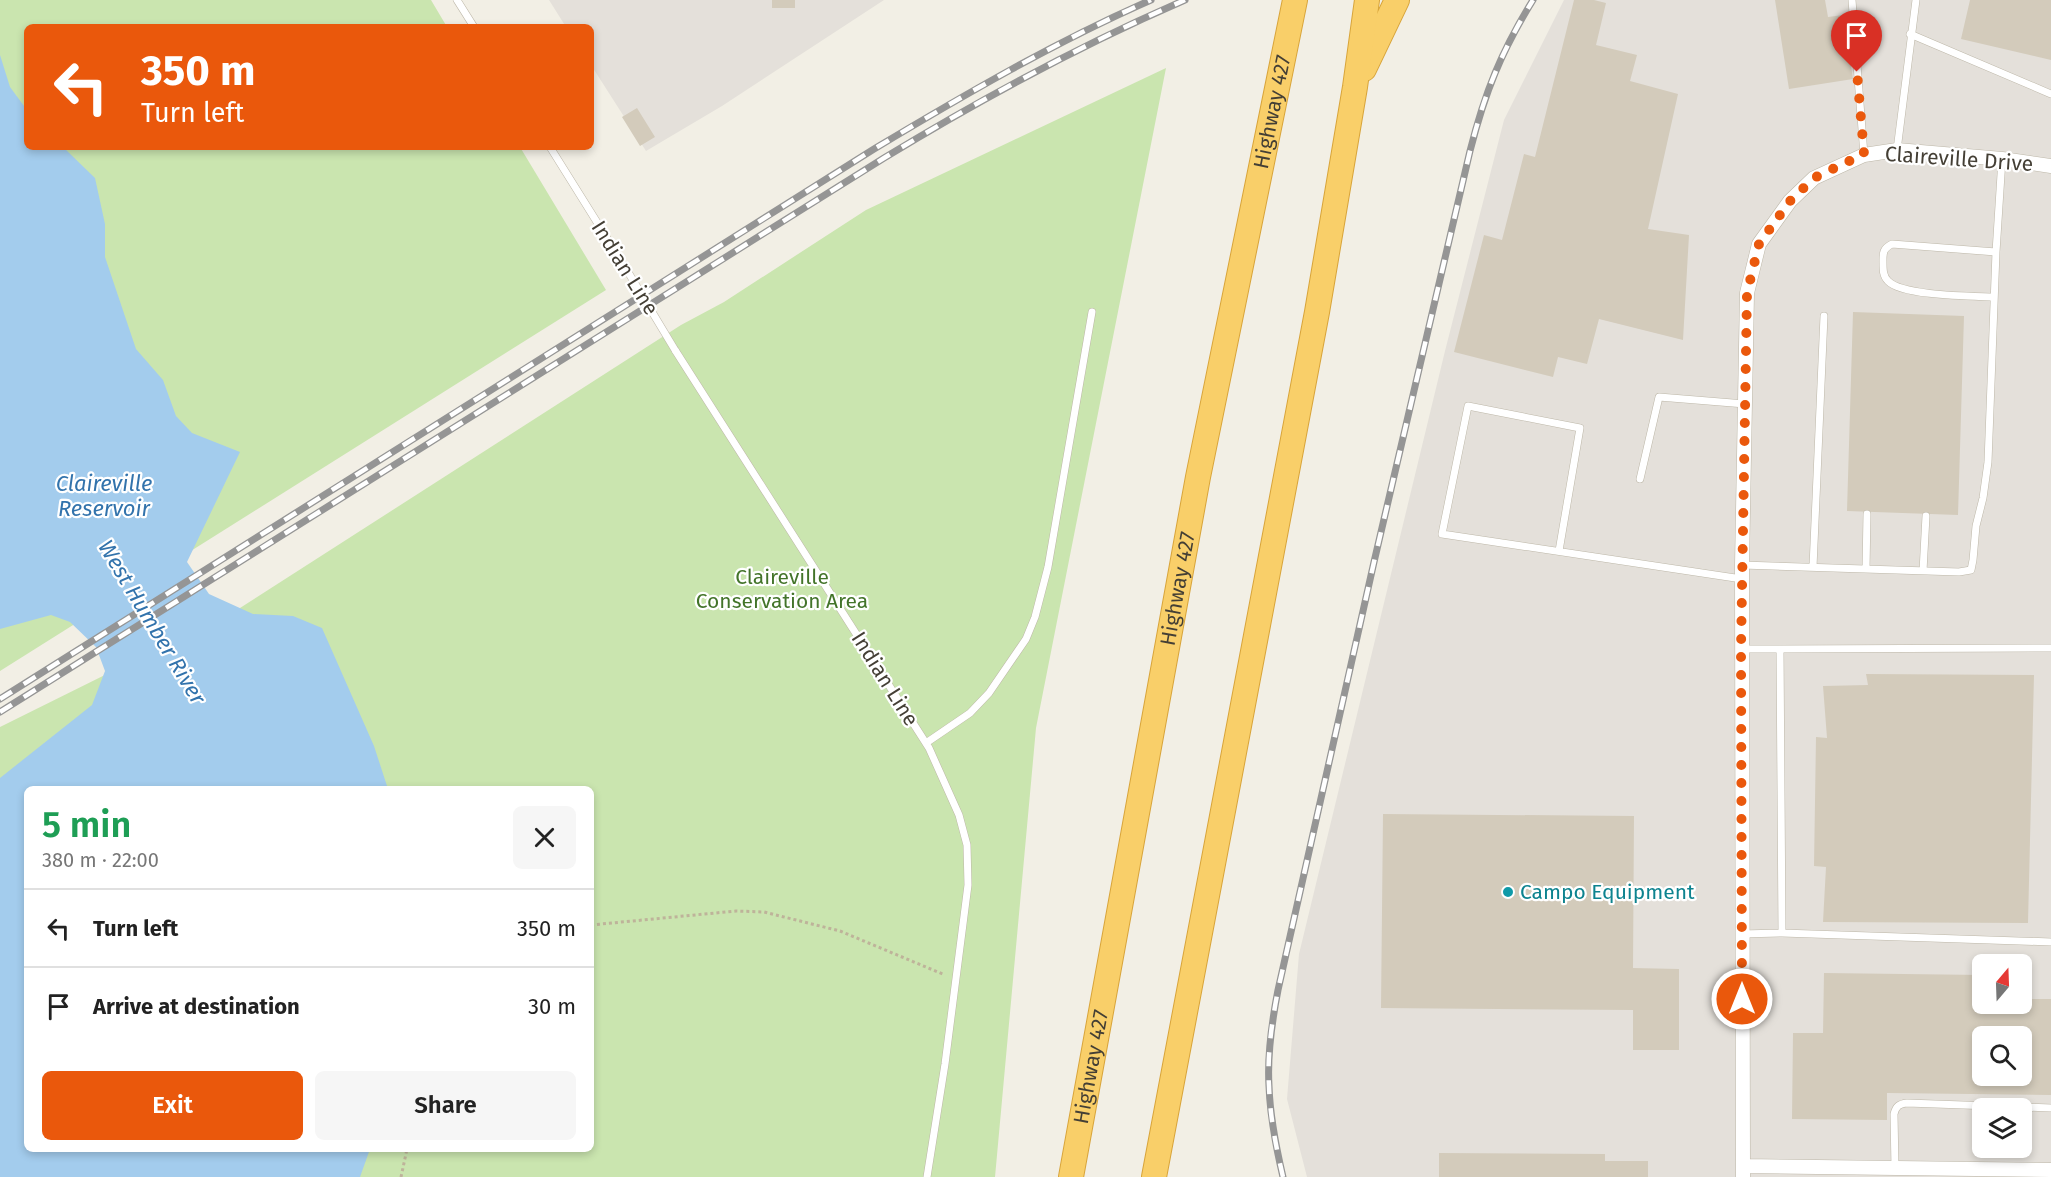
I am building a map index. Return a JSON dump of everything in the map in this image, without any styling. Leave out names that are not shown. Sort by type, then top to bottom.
[{"type":"highway","name":"Highway 427","points":[[1071,1177],[1198,477],[1295,0]]},
{"type":"highway","points":[[1355,87],[1396,0]]},
{"type":"highway","points":[[1154,1177],[1317,312],[1355,87],[1366,6]]},
{"type":"street","name":"Claireville Drive","points":[[1743,1172],[1742,565],[1747,293],[1759,244],[1790,201],[1814,178],[1864,154],[1897,150],[2002,159],[2051,166]]},
{"type":"street","points":[[1743,1172],[1895,1168],[2047,1172]]},
{"type":"lane","points":[[457,0],[472,24]]},
{"type":"lane","points":[[1852,0],[1864,154]]},
{"type":"lane","points":[[1897,150],[1916,0]]},
{"type":"lane","points":[[1910,34],[2051,94]]},
{"type":"lane","name":"Indian Line","points":[[552,150],[675,350],[926,743],[958,815],[967,845],[968,885],[945,1064],[927,1177]]},
{"type":"lane","points":[[1742,565],[1959,572],[1971,570],[1976,526],[1989,462],[1994,297],[2002,159]]},
{"type":"lane","points":[[1994,297],[1915,292],[1889,283],[1884,276],[1883,252],[1892,244],[1996,252]]},
{"type":"lane","points":[[926,743],[970,713],[989,693],[1026,639],[1035,617],[1048,567],[1092,312]]},
{"type":"lane","points":[[1813,567],[1824,316]]},
{"type":"lane","points":[[1640,479],[1659,397],[1745,404]]},
{"type":"lane","points":[[1559,551],[1580,428],[1468,406],[1442,534],[1742,579]]},
{"type":"lane","points":[[1866,569],[1867,514]]},
{"type":"lane","points":[[1923,571],[1926,516]]},
{"type":"lane","points":[[1741,649],[2051,648]]},
{"type":"lane","points":[[1780,649],[1782,933]]},
{"type":"lane","points":[[1742,934],[1782,933],[2051,942]]},
{"type":"lane","points":[[1895,1168],[1894,1114],[1900,1104],[2051,1108]]},
{"type":"path","points":[[594,925],[736,911],[764,912],[840,931],[955,980]]},
{"type":"path","points":[[401,1177],[406,1152]]},
{"type":"shaded area","points":[[549,0],[884,0],[722,106],[646,151],[594,70],[594,24],[564,24]]},
{"type":"shaded area","points":[[1564,0],[2051,0],[2051,1177],[1307,1177],[1287,1099],[1299,954],[1445,351],[1504,120]]},
{"type":"green space","points":[[0,0],[431,0],[445,24],[24,24],[24,150],[522,150],[606,290],[0,671]]},
{"type":"green space","name":"Claireville Conservation Area","points":[[1166,68],[1036,728],[995,1177],[0,1177],[0,727],[240,608],[681,325],[724,302],[866,210]]},
{"type":"water","name":"Claireville Reservoir","points":[[0,55],[10,87],[24,106],[24,150],[66,150],[95,178],[105,224],[105,257],[136,349],[163,380],[176,416],[192,433],[240,452],[187,562],[209,594],[253,614],[293,616],[322,628],[374,746],[387,786],[24,786],[24,1152],[369,1152],[360,1177],[0,1177],[0,778],[92,705],[105,671],[96,647],[70,622],[51,615],[0,629]]},
{"type":"building","points":[[772,0],[795,0],[795,8],[772,8]]},
{"type":"building","points":[[1574,0],[1594,0],[1606,3],[1596,45],[1637,55],[1630,81],[1678,94],[1648,229],[1689,235],[1683,340],[1599,319],[1587,364],[1558,357],[1553,377],[1454,352],[1484,235],[1502,240],[1524,154],[1535,157]]},
{"type":"building","points":[[1775,0],[1825,0],[1828,17],[1843,15],[1853,79],[1789,89]]},
{"type":"building","points":[[1970,0],[2051,0],[2051,60],[1961,39]]},
{"type":"building","points":[[637,108],[655,137],[640,146],[622,117]]},
{"type":"building","points":[[1853,312],[1964,316],[1958,515],[1847,511]]},
{"type":"building","points":[[1866,674],[2034,675],[2028,923],[1823,922],[1826,867],[1814,866],[1816,737],[1827,738],[1823,686],[1868,685]]},
{"type":"building","name":"Campo Equipment","points":[[1383,814],[1634,816],[1633,968],[1679,969],[1679,1050],[1633,1050],[1633,1010],[1381,1008]]},
{"type":"building","points":[[1824,973],[1972,975],[1972,1014],[2032,1014],[2032,999],[2051,999],[2051,1095],[1887,1093],[1887,1120],[1792,1119],[1793,1033],[1823,1033]]},
{"type":"building","points":[[1439,1153],[1605,1154],[1605,1161],[1648,1161],[1648,1177],[1439,1177]]},
{"type":"railway","points":[[0,699],[874,149],[1010,70],[1080,33],[1151,0]]},
{"type":"railway","points":[[0,712],[884,158],[1032,74],[1108,35],[1185,0]]},
{"type":"railway","points":[[1283,1177],[1272,1121],[1269,1074],[1270,1038],[1278,990],[1374,562],[1470,151],[1495,73],[1533,0]]},
{"type":"place","name":"Campo Equipment","points":[[1508,892]]},
{"type":"route","points":[[1742,999],[1741,649],[1747,293],[1759,244],[1790,201],[1814,178],[1864,154],[1857,72]]},
{"type":"water label","name":"West Humber River","points":[[152,622]]}]
